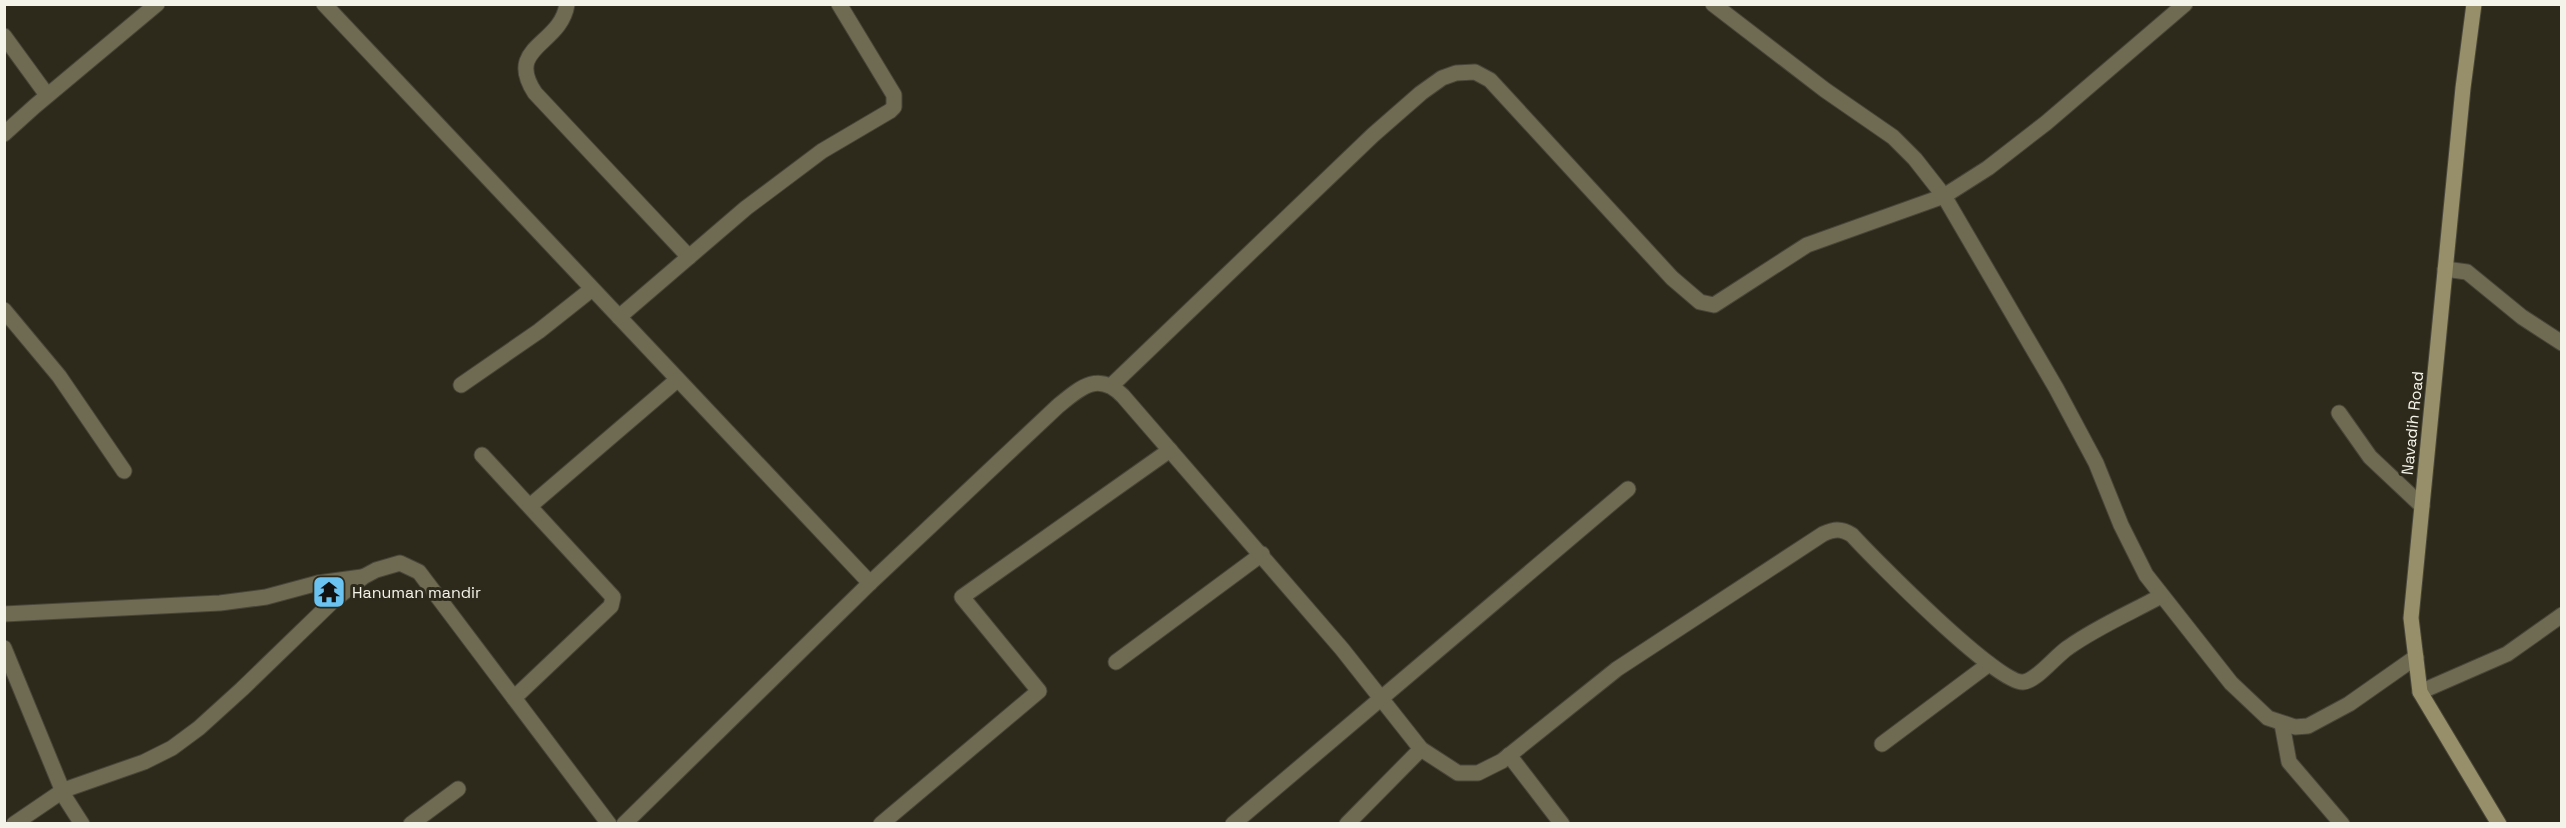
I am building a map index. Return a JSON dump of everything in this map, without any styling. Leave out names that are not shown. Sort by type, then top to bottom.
[{"type":"main road","name":"Navadih Road","points":[[2474,4],[2411,618],[2420,692],[2499,824]]},
{"type":"street","points":[[4,134],[47,95],[157,4]]},
{"type":"street","points":[[324,4],[496,184],[677,381],[870,583]]},
{"type":"street","points":[[567,4],[564,17],[529,56],[524,65],[526,80],[535,93],[689,257]]},
{"type":"street","points":[[619,317],[746,208],[822,152],[890,111],[894,106],[894,94],[839,4]]},
{"type":"street","points":[[1713,4],[1825,90],[1893,137],[1915,159],[1944,196],[2061,397],[2096,463],[2121,525],[2146,575],[2231,683],[2268,718],[2295,727],[2308,726],[2326,718],[2416,657]]},
{"type":"street","points":[[1112,385],[1373,135],[1421,93],[1442,78],[1456,73],[1475,72],[1490,80],[1672,278],[1700,302],[1714,305],[1807,245],[1944,196],[1989,168],[2185,4]]},
{"type":"street","points":[[4,36],[47,95]]},
{"type":"street","points":[[2445,269],[2467,272],[2522,317],[2562,343]]},
{"type":"street","points":[[461,385],[539,331],[592,289]]},
{"type":"street","points":[[4,310],[59,376],[124,471]]},
{"type":"street","points":[[530,506],[677,381]]},
{"type":"street","points":[[624,824],[870,583],[1058,406],[1080,389],[1095,383],[1112,385],[1170,450],[1342,649],[1421,749],[1458,772],[1478,773],[1509,755],[1617,669],[1732,591],[1833,529],[1843,530],[1852,535],[1891,577],[1989,664],[2015,682],[2031,679],[2068,647],[2161,596]]},
{"type":"street","points":[[2339,413],[2370,457],[2422,506]]},
{"type":"street","points":[[881,824],[1039,691],[962,597],[1170,450]]},
{"type":"street","points":[[483,455],[610,592],[613,602],[514,698]]},
{"type":"street","points":[[1233,824],[1628,489]]},
{"type":"street","points":[[1116,662],[1262,554]]},
{"type":"street","points":[[14,824],[64,790],[144,762],[172,748],[199,728],[334,600],[363,577],[376,570],[400,564],[419,573],[609,824]]},
{"type":"street","points":[[4,614],[220,603],[266,597],[318,583],[363,577]]},
{"type":"street","points":[[2420,692],[2507,654],[2562,615]]},
{"type":"street","points":[[4,648],[64,790],[82,824]]},
{"type":"street","points":[[1882,744],[1989,664]]},
{"type":"street","points":[[2282,724],[2289,762],[2342,824]]},
{"type":"street","points":[[1347,824],[1421,749]]},
{"type":"street","points":[[1509,755],[1563,824]]},
{"type":"street","points":[[411,824],[458,789]]},
{"type":"place","name":"Hanuman mandir","points":[[329,592]]}]
